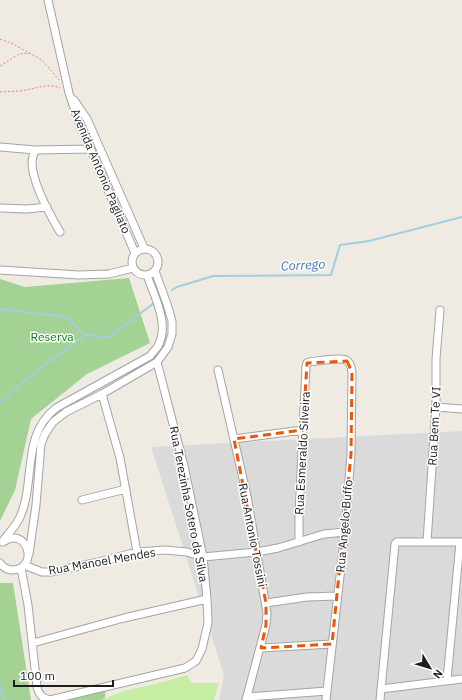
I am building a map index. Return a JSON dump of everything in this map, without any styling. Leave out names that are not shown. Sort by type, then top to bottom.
[{"type":"street","points":[[48,0],[69,93]]},
{"type":"street","name":"Avenida Antonio Pagliato","points":[[69,93],[79,123],[135,253]]},
{"type":"street","name":"Avenida Antonio Pagliato","points":[[69,93],[87,119],[144,248]]},
{"type":"street","points":[[0,147],[34,150],[90,149]]},
{"type":"street","points":[[34,150],[32,161],[33,170],[46,207],[60,232]]},
{"type":"street","points":[[0,208],[27,209],[46,207]]},
{"type":"street","points":[[0,572],[22,566],[28,559],[36,506],[41,444],[45,434],[53,422],[66,412],[102,394],[157,362],[168,347],[172,334],[172,321],[155,271],[158,258],[152,251],[144,248],[135,253],[132,260],[133,268],[138,274],[147,275],[155,271]]},
{"type":"street","points":[[0,270],[79,275],[109,274],[133,268]]},
{"type":"street","points":[[1,544],[19,518],[26,496],[34,442],[39,427],[48,415],[56,408],[150,356],[158,346],[162,335],[163,323],[147,275]]},
{"type":"street","name":"Rua Bem Te VI","points":[[427,542],[436,407],[436,359],[440,310]]},
{"type":"street","name":"Rua Angelo Buffo","points":[[307,363],[340,359],[347,360],[351,365],[352,372],[351,454],[345,532],[326,700]]},
{"type":"street","name":"Rua Terezinha Sotero da Silva","points":[[22,566],[33,643],[37,687],[39,694],[43,698],[50,700],[185,668],[196,661],[202,648],[208,623],[203,557],[184,466],[157,362]]},
{"type":"street","name":"Rua Esmeraldo Silveira","points":[[300,542],[299,515],[307,363]]},
{"type":"street","name":"Rua Antonio Tossini","points":[[218,370],[247,496],[266,603],[266,625],[247,699]]},
{"type":"street","points":[[102,394],[120,458],[138,552]]},
{"type":"street","points":[[436,407],[462,409]]},
{"type":"street","points":[[234,439],[303,430]]},
{"type":"street","points":[[82,500],[126,489]]},
{"type":"street","name":"Rua Manoel Mendes","points":[[22,566],[42,572],[51,572],[138,552],[165,550],[187,552],[203,557],[257,552],[300,542],[324,534],[345,532]]},
{"type":"street","points":[[1,544],[11,538],[21,540],[28,548],[29,554]]},
{"type":"street","points":[[380,700],[396,543],[461,542],[447,680]]},
{"type":"street","points":[[0,563],[10,570]]},
{"type":"street","points":[[266,603],[307,597],[337,596]]},
{"type":"street","points":[[33,643],[124,618],[207,599]]},
{"type":"street","points":[[261,648],[332,644]]},
{"type":"street","points":[[381,689],[462,678]]},
{"type":"street","points":[[247,699],[327,691]]},
{"type":"path","points":[[0,39],[13,44],[42,60],[60,82]]},
{"type":"path","points":[[0,66],[19,54],[31,53]]},
{"type":"path","points":[[0,92],[25,90],[43,86],[57,86],[69,93]]},
{"type":"highlighted area","points":[[347,361],[352,372],[351,454],[332,644],[261,648],[266,625],[266,603],[234,439],[303,430],[307,363]]},
{"type":"shaded area","points":[[462,431],[462,700],[219,700],[224,675],[151,447]]},
{"type":"green space","name":"Reserva","points":[[129,278],[150,343],[87,374],[31,419],[15,490],[0,521],[0,279],[25,287]]},
{"type":"green space","points":[[0,583],[13,583],[31,700],[0,700]]},
{"type":"green space","points":[[187,675],[191,683],[219,683],[214,700],[101,700],[123,691],[156,684]]},
{"type":"green space","points":[[106,688],[105,698],[101,700],[55,700]]},
{"type":"waterway","name":"Corrego","points":[[172,290],[177,287],[213,276],[331,275],[340,245],[369,241],[462,217]]},
{"type":"waterway","name":"Corrego","points":[[0,309],[66,317],[85,335],[109,337],[154,303]]},
{"type":"waterway","points":[[0,402],[39,369],[85,335]]},
{"type":"waterway","points":[[0,687],[4,700]]}]
